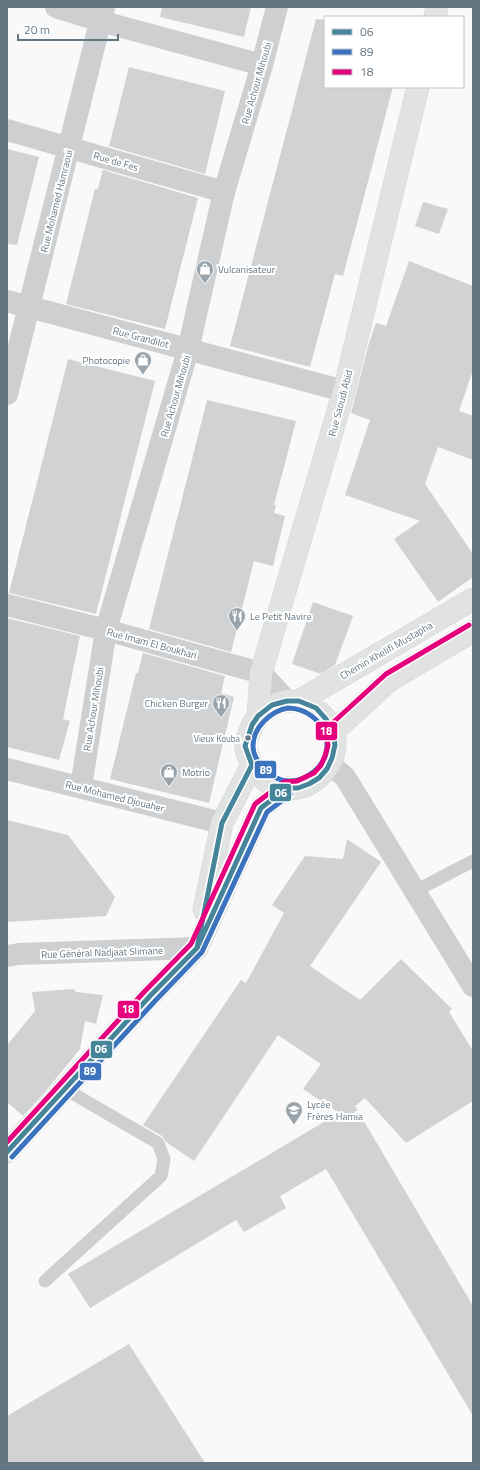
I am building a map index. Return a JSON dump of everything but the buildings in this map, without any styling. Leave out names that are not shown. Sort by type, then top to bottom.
[{"type":"main road","name":"Rue Saoudi Abid","points":[[258,716],[261,673],[344,391],[418,88]]},
{"type":"main road","name":"Chemin Khelifi Mustapha","points":[[293,701],[473,599]]},
{"type":"main road","points":[[333,732],[390,680],[473,631]]},
{"type":"main road","points":[[293,701],[316,708],[326,719],[333,732],[334,745],[332,758],[327,769],[319,778],[310,784],[298,788],[287,788],[272,784],[260,776],[252,765],[245,746],[252,725],[258,716],[272,706],[293,701]]},
{"type":"main road","points":[[196,948],[222,823],[252,765]]},
{"type":"main road","points":[[7,1152],[196,948],[261,808],[287,788]]},
{"type":"street","points":[[56,7],[102,14],[262,65]]},
{"type":"street","name":"Rue Achour Mihoubi","points":[[81,787],[106,630],[188,350],[224,192],[262,65],[277,7]]},
{"type":"street","name":"Rue Mohamed Hamraoui","points":[[7,394],[102,14]]},
{"type":"street","name":"Rue de Fes","points":[[7,130],[224,192]]},
{"type":"street","name":"Rue Grandilot","points":[[7,301],[344,391]]},
{"type":"street","name":"Rue Imam El Boukhari","points":[[7,605],[106,630],[261,673]]},
{"type":"street","points":[[261,673],[293,701]]},
{"type":"street","points":[[332,758],[331,764],[345,777],[415,891],[470,976]]},
{"type":"street","name":"Rue Mohamed Djouaher","points":[[7,769],[222,823]]},
{"type":"street","name":"Rue Général Nadjaat Slimane","points":[[7,956],[20,954],[196,948]]},
{"type":"lane","points":[[415,891],[473,860]]},
{"type":"lane","points":[[45,1281],[161,1176],[164,1159],[158,1144],[65,1089]]},
{"type":"transit line","name":"18","points":[[7,1142],[145,991],[191,944],[255,804],[284,782],[297,781],[314,773],[321,765],[325,756],[328,745],[326,732],[327,728],[386,674],[469,625]]},
{"type":"transit line","name":"06","points":[[287,701],[299,701],[316,708],[326,719],[333,732],[335,745],[332,758],[327,769],[319,778],[298,788],[287,788],[261,808],[197,948],[222,823],[252,765],[245,746],[252,725],[258,716],[272,705],[287,701]]},
{"type":"transit line","name":"89","points":[[288,708],[301,710],[312,716],[320,724],[325,734],[327,745],[325,756],[319,766],[304,778],[289,781],[277,778],[264,769],[259,763],[253,750],[256,732],[264,721],[269,716],[288,708]]},
{"type":"transit line","name":"89","points":[[12,1157],[202,952],[267,812],[291,794]]},
{"type":"transit line","name":"06","points":[[7,1152],[150,996],[197,948]]},
{"type":"place","name":"Vulcanisateur","points":[[205,284]]},
{"type":"place","name":"Photocopie","points":[[143,375]]},
{"type":"place","name":"Le Petit Navire","points":[[237,631]]},
{"type":"place","name":"Chicken Burger","points":[[221,718]]},
{"type":"place","name":"Vieux Kouba","points":[[248,738]]},
{"type":"place","name":"Motrio","points":[[169,787]]},
{"type":"place","name":"Lycée Frères Hamia","points":[[294,1125]]}]
